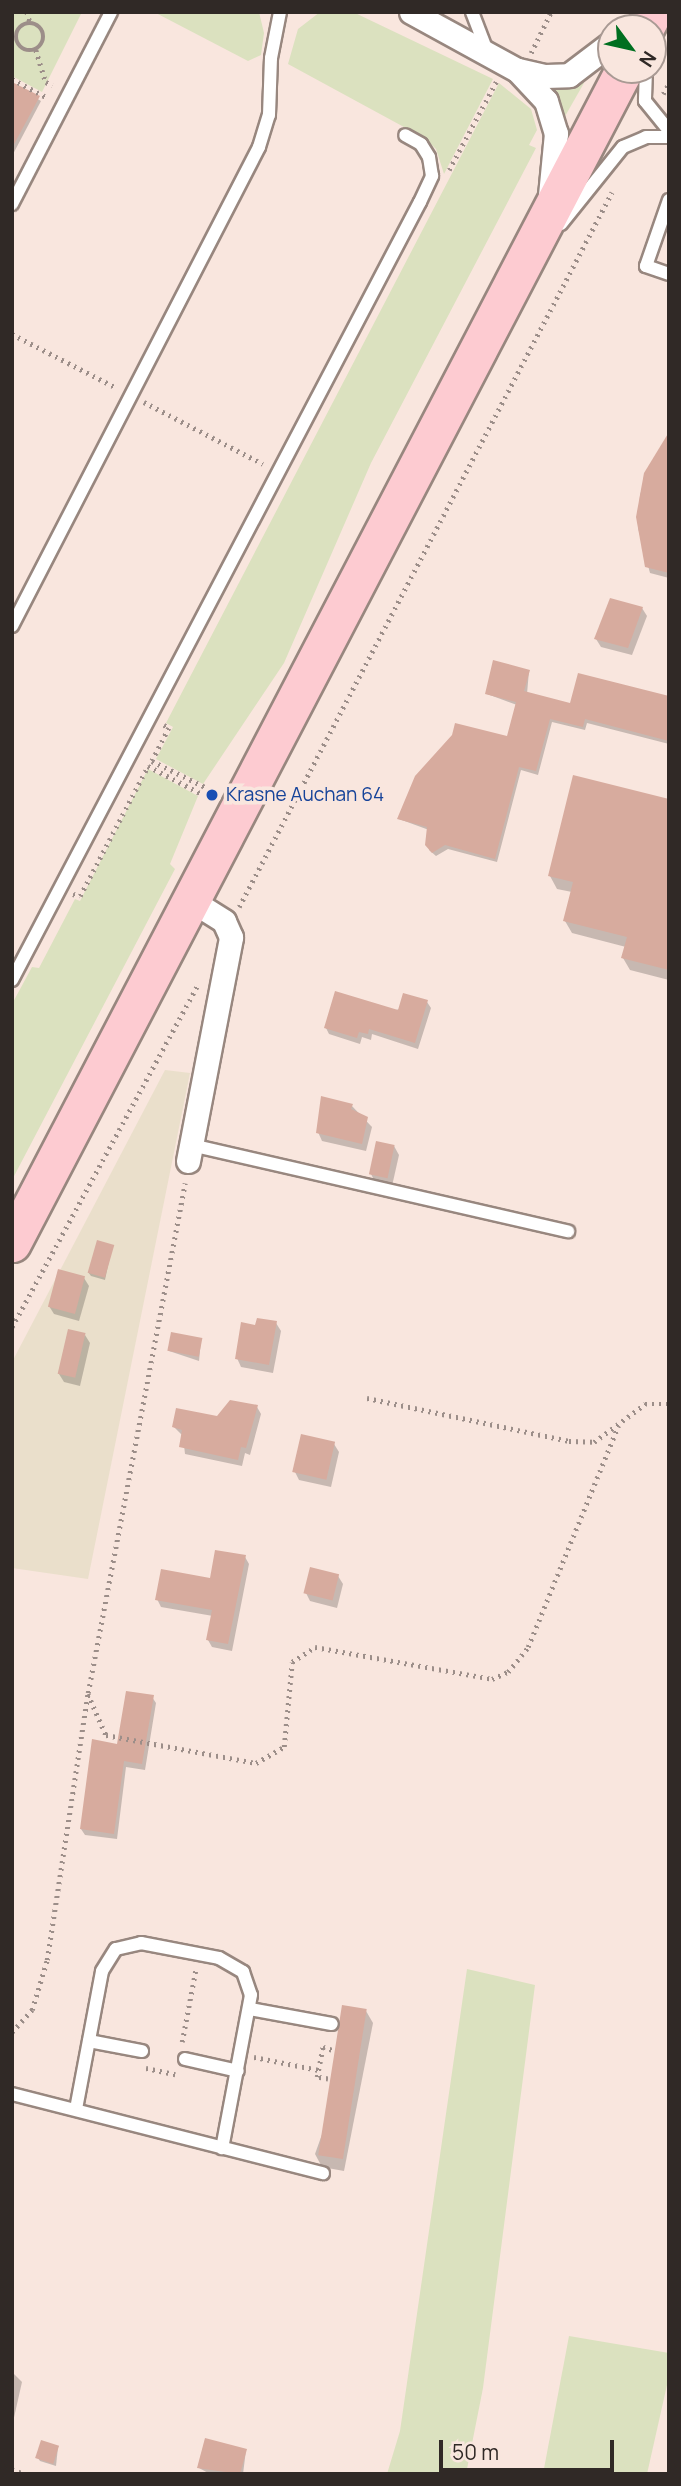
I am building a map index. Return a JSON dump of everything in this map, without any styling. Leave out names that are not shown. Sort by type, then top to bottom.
[{"type":"main road","points":[[12,1243],[617,84]]},
{"type":"street","points":[[411,12],[517,70],[546,101],[556,133],[548,218]]},
{"type":"street","points":[[517,70],[545,76],[569,75],[597,54]]},
{"type":"street","points":[[190,1153],[231,937],[229,926],[191,900]]},
{"type":"lane","points":[[12,204],[111,12]]},
{"type":"lane","points":[[12,626],[259,147],[269,116],[271,58],[280,12]]},
{"type":"lane","points":[[472,12],[489,54]]},
{"type":"lane","points":[[646,84],[645,101],[652,114],[669,131]]},
{"type":"lane","points":[[12,980],[432,176],[429,157],[421,144],[405,135]]},
{"type":"lane","points":[[512,284],[623,147],[646,137],[669,137]]},
{"type":"lane","points":[[669,200],[646,266],[669,274]]},
{"type":"lane","points":[[190,1153],[568,1231]]},
{"type":"lane","points":[[76,2109],[102,1971],[116,1949],[141,1943],[233,1963],[243,1972],[251,1996],[222,2148]]},
{"type":"lane","points":[[250,2009],[332,2024]]},
{"type":"lane","points":[[89,2041],[142,2051]]},
{"type":"lane","points":[[181,2059],[238,2071]]},
{"type":"lane","points":[[12,2094],[323,2173]]},
{"type":"path","points":[[27,12],[30,23],[44,32],[44,42],[37,50],[24,50],[16,40],[20,27],[30,23]]},
{"type":"path","points":[[37,50],[46,82],[52,85]]},
{"type":"path","points":[[12,79],[46,97]]},
{"type":"path","points":[[652,114],[669,83]]},
{"type":"path","points":[[229,926],[613,189]]},
{"type":"path","points":[[12,334],[279,472]]},
{"type":"path","points":[[169,728],[152,761],[207,789]]},
{"type":"path","points":[[73,894],[80,896],[148,766],[204,795]]},
{"type":"path","points":[[12,1327],[204,972]]},
{"type":"path","points":[[12,2032],[32,2010],[47,1960],[88,1693],[190,1153]]},
{"type":"path","points":[[367,1398],[569,1441],[594,1442],[645,1405],[669,1404]]},
{"type":"path","points":[[88,1693],[106,1735],[256,1763],[284,1747],[292,1662],[315,1647],[492,1679],[508,1672],[528,1647],[618,1426]]},
{"type":"path","points":[[144,2067],[176,2074],[199,1954]]},
{"type":"path","points":[[328,2079],[317,2077],[323,2047],[333,2050]]},
{"type":"path","points":[[12,2470],[26,2474]]},
{"type":"shaded area","points":[[165,1070],[190,1073],[88,1579],[12,1568],[12,1362]]},
{"type":"green space","points":[[12,12],[82,12],[42,92],[12,76]]},
{"type":"green space","points":[[154,12],[259,12],[264,33],[261,55],[248,61]]},
{"type":"green space","points":[[320,12],[353,12],[493,79],[444,174],[436,149],[426,139],[288,64],[298,29]]},
{"type":"green space","points":[[582,81],[584,83],[564,118],[552,89]]},
{"type":"green space","points":[[499,83],[531,109],[537,130],[529,145],[536,148],[371,463],[284,663],[203,784],[156,759],[173,727],[166,723]]},
{"type":"green space","points":[[148,769],[198,796],[170,864],[175,869],[12,1180],[12,1004],[32,967],[39,968],[75,899],[80,901]]},
{"type":"green space","points":[[467,1969],[535,1985],[483,2388],[466,2474],[387,2474],[400,2431]]},
{"type":"green space","points":[[569,2336],[669,2353],[669,2376],[647,2474],[543,2474]]},
{"type":"building","points":[[12,82],[40,96],[12,148]]},
{"type":"building","points":[[669,432],[669,573],[645,567],[636,517],[644,473]]},
{"type":"building","points":[[610,598],[643,607],[628,648],[594,639]]},
{"type":"building","points":[[493,660],[530,670],[524,691],[570,703],[578,673],[669,696],[669,741],[585,719],[583,727],[550,719],[536,771],[519,767],[495,859],[445,845],[432,853],[425,845],[427,827],[397,819],[415,776],[452,735],[455,723],[507,736],[516,702],[485,694]]},
{"type":"building","points":[[573,775],[669,799],[669,970],[621,958],[627,937],[563,921],[573,882],[548,876]]},
{"type":"building","points":[[335,991],[398,1010],[403,993],[428,1000],[415,1043],[369,1029],[368,1034],[359,1032],[357,1038],[324,1028]]},
{"type":"building","points":[[321,1096],[353,1104],[351,1109],[368,1117],[362,1144],[316,1133]]},
{"type":"building","points":[[376,1141],[395,1145],[388,1178],[369,1174]]},
{"type":"building","points":[[97,1240],[114,1245],[105,1278],[88,1273]]},
{"type":"building","points":[[58,1269],[85,1276],[75,1314],[48,1307]]},
{"type":"building","points":[[257,1318],[277,1321],[269,1365],[235,1359],[241,1322],[255,1325]]},
{"type":"building","points":[[68,1329],[86,1333],[75,1378],[58,1374]]},
{"type":"building","points":[[171,1332],[202,1338],[199,1357],[167,1351]]},
{"type":"building","points":[[230,1400],[258,1405],[246,1448],[241,1447],[238,1460],[179,1447],[182,1430],[172,1427],[176,1408],[217,1416]]},
{"type":"building","points":[[301,1434],[335,1442],[326,1480],[292,1472]]},
{"type":"building","points":[[215,1550],[246,1555],[228,1644],[206,1640],[212,1610],[155,1600],[161,1569],[210,1578]]},
{"type":"building","points":[[310,1567],[339,1574],[333,1600],[303,1593]]},
{"type":"building","points":[[126,1691],[154,1695],[142,1764],[124,1761],[114,1834],[80,1829],[92,1739],[117,1744]]},
{"type":"building","points":[[342,2005],[367,2009],[343,2159],[318,2155]]},
{"type":"building","points":[[205,2438],[247,2449],[240,2474],[197,2468]]},
{"type":"building","points":[[41,2440],[59,2446],[53,2464],[35,2458]]},
{"type":"place","name":"Krasne Auchan 64","points":[[212,795]]}]
